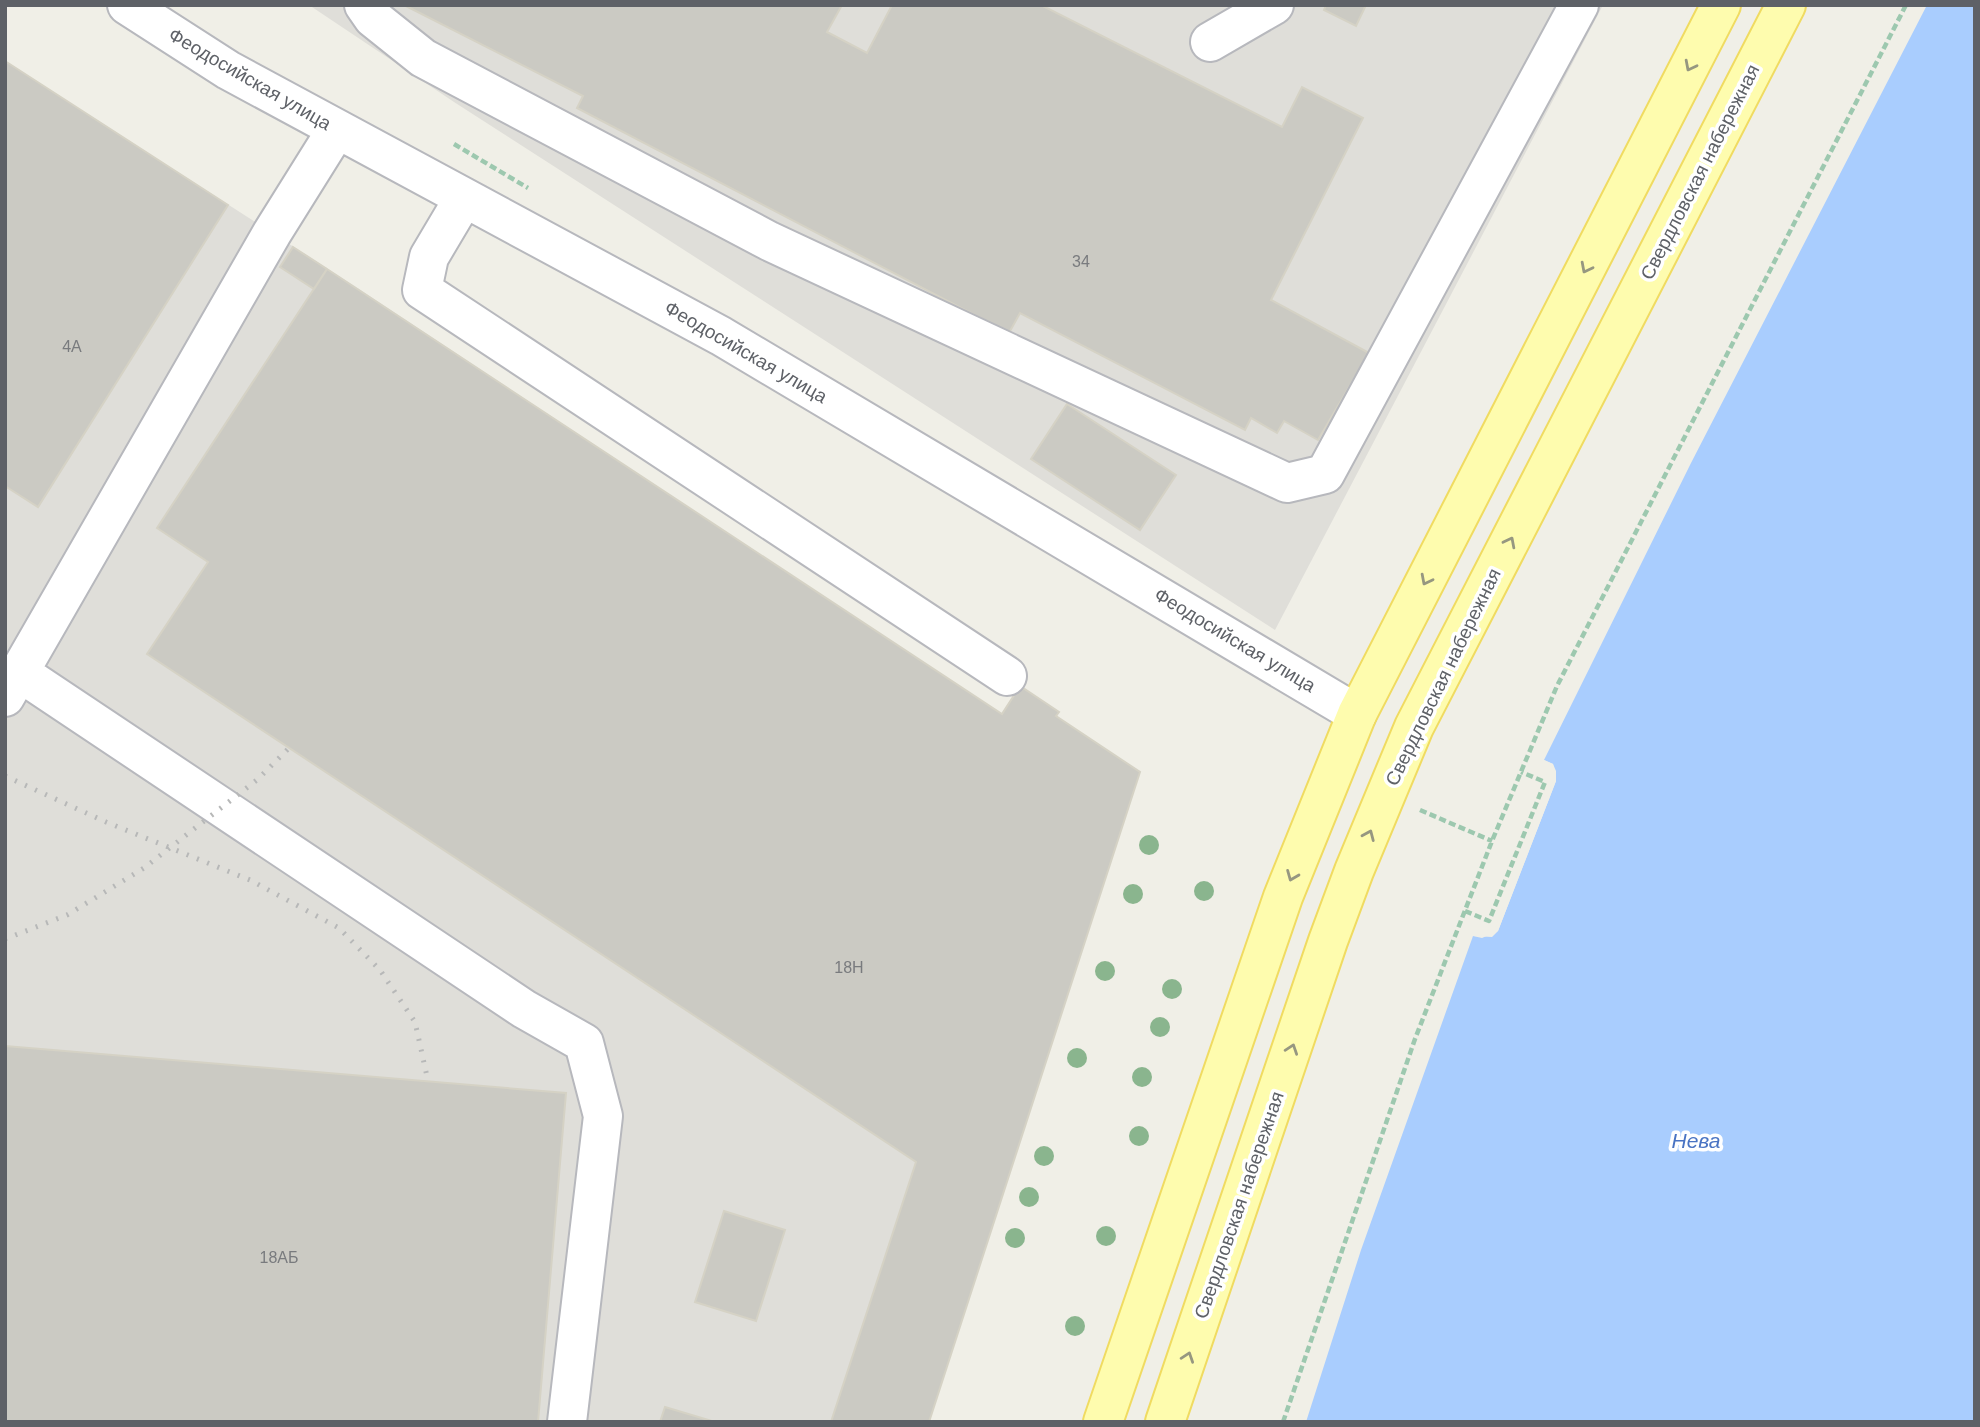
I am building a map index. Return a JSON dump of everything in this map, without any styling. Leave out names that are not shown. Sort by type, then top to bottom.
[{"type":"main road","name":"Свердловская набережная","points":[[1166,1422],[1328,941],[1414,727],[1786,5]]},
{"type":"main road","points":[[1104,1422],[1283,897],[1357,714],[1715,7]]},
{"type":"street","name":"Феодосийская улица","points":[[127,5],[229,70],[722,335],[1357,714]]},
{"type":"street","points":[[364,5],[373,18],[423,58],[769,241],[1287,483],[1325,474],[1579,5]]},
{"type":"street","points":[[1210,42],[1274,5]]},
{"type":"street","points":[[337,129],[272,233],[12,684],[584,1044],[603,1116],[567,1422]]},
{"type":"street","points":[[464,198],[429,257],[422,290],[1007,676]]},
{"type":"path","points":[[1283,1422],[1410,1052],[1492,841],[1557,686],[1906,5]]},
{"type":"path","points":[[1465,911],[1489,921],[1545,782],[1521,772]]},
{"type":"path","points":[[1420,810],[1492,841]]},
{"type":"shaded area","points":[[309,5],[1603,5],[1275,630],[454,102]]},
{"type":"shaded area","points":[[5,61],[356,287],[1001,714],[1020,686],[1059,712],[1057,717],[1140,772],[929,1422],[5,1422]]},
{"type":"water","name":"Нева","points":[[1927,5],[1975,5],[1975,1422],[1306,1422],[1361,1250],[1473,936],[1482,938],[1498,931],[1556,781],[1553,764],[1544,760],[1691,463]]},
{"type":"pier","points":[[1544,760],[1553,764],[1556,781],[1498,931],[1492,937],[1473,936],[1475,933],[1490,934],[1495,929],[1553,780],[1553,772],[1543,763]]},
{"type":"building","points":[[404,5],[842,5],[827,32],[867,53],[892,5],[1041,5],[1282,127],[1302,87],[1363,118],[1271,300],[1369,353],[1318,440],[1284,421],[1277,433],[1251,418],[1245,430],[1020,313],[1009,333],[577,108],[583,96]]},
{"type":"building","points":[[1326,5],[1366,5],[1356,26],[1324,10]]},
{"type":"building","points":[[5,61],[228,205],[38,507],[5,486]]},
{"type":"building","points":[[293,247],[327,269],[314,289],[280,267]]},
{"type":"building","points":[[327,269],[1002,714],[1020,686],[1059,712],[1056,716],[1140,772],[929,1422],[831,1422],[916,1162],[147,654],[208,562],[157,528]]},
{"type":"building","points":[[1067,404],[1176,475],[1140,530],[1031,459]]},
{"type":"building","points":[[5,1046],[566,1093],[538,1422],[5,1422]]},
{"type":"building","points":[[724,1211],[785,1230],[756,1321],[695,1302]]},
{"type":"building","points":[[665,1407],[715,1422],[660,1422]]},
{"type":"railway","points":[[5,939],[67,915],[144,868],[258,779],[289,748]]},
{"type":"railway","points":[[5,776],[106,822],[250,880],[339,928],[380,970],[415,1022],[428,1081]]}]
